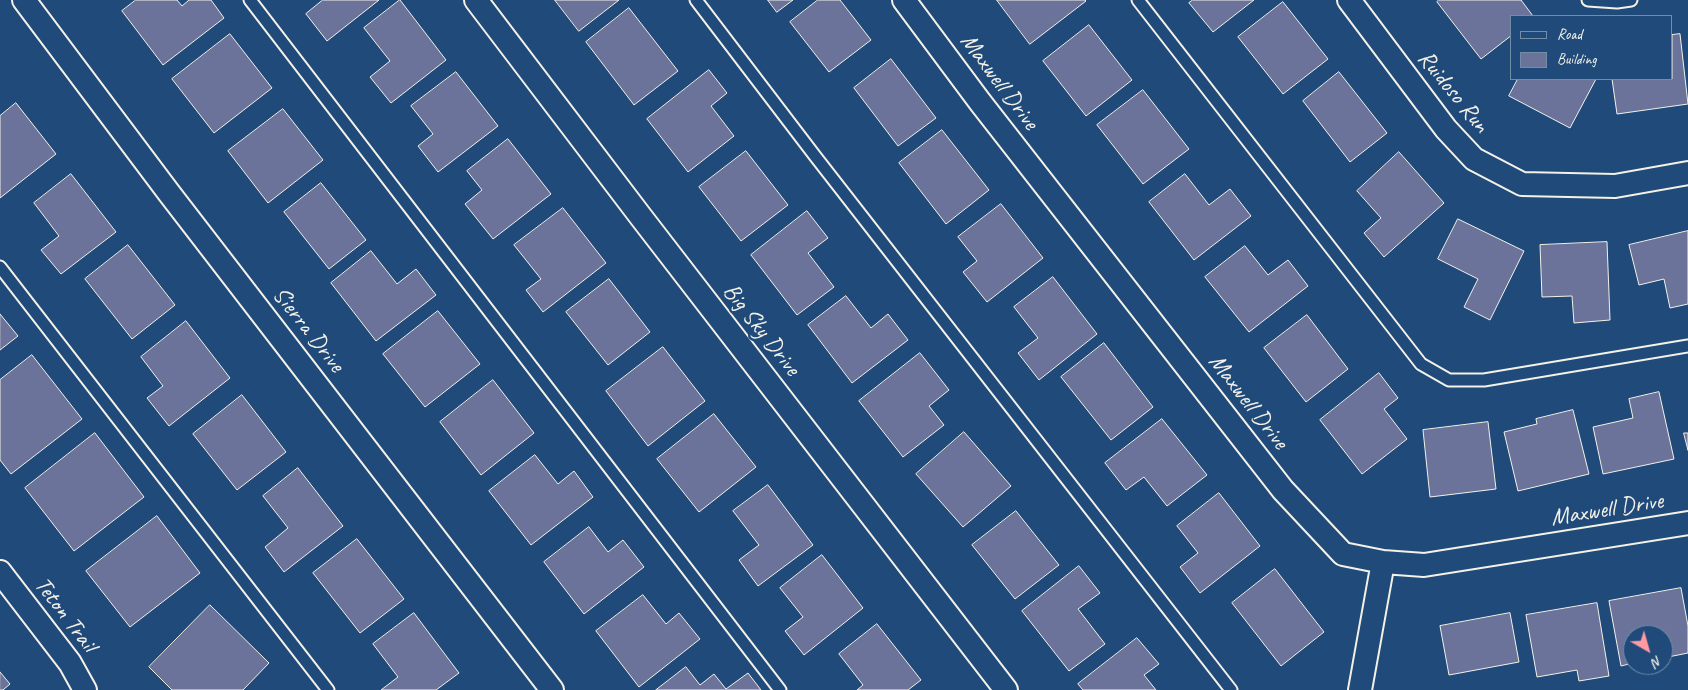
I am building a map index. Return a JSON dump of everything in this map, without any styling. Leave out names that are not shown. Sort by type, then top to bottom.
[{"type":"street","name":"Sierra Drive","points":[[24,0],[175,201],[552,690]]},
{"type":"street","name":"Big Sky Drive","points":[[476,0],[1006,690]]},
{"type":"street","name":"Maxwell Drive","points":[[904,0],[980,102],[1284,490],[1343,554],[1383,562],[1424,565],[1688,523]]},
{"type":"street","name":"Ruidoso Run","points":[[1349,0],[1446,129],[1474,159],[1522,184],[1616,186],[1688,173]]},
{"type":"street","points":[[1360,690],[1383,562]]},
{"type":"street","name":"Teton Trail","points":[[0,572],[70,663],[84,690]]},
{"type":"lane","points":[[250,0],[780,690]]},
{"type":"lane","points":[[696,0],[1231,690]]},
{"type":"lane","points":[[1138,0],[1421,364],[1449,380],[1484,380],[1688,346]]},
{"type":"lane","points":[[1588,0],[1617,2],[1631,0]]},
{"type":"lane","points":[[0,267],[328,690]]},
{"type":"building","points":[[136,0],[177,0],[182,6],[189,0],[211,0],[224,18],[163,65],[122,11]]},
{"type":"building","points":[[323,0],[379,0],[327,41],[306,14]]},
{"type":"building","points":[[400,0],[446,60],[391,103],[370,77],[390,61],[364,28]]},
{"type":"building","points":[[555,0],[619,0],[579,31]]},
{"type":"building","points":[[768,0],[793,0],[777,12]]},
{"type":"building","points":[[818,0],[840,0],[871,40],[829,72],[790,22]]},
{"type":"building","points":[[997,0],[1085,0],[1086,1],[1030,44]]},
{"type":"building","points":[[1193,0],[1254,0],[1213,32],[1189,3]]},
{"type":"building","points":[[1439,0],[1521,0],[1532,15],[1510,15],[1510,37],[1481,59],[1437,2]]},
{"type":"building","points":[[1283,2],[1328,59],[1283,94],[1238,37]]},
{"type":"building","points":[[629,8],[678,71],[634,105],[586,42]]},
{"type":"building","points":[[1089,25],[1132,80],[1086,116],[1043,61]]},
{"type":"building","points":[[230,34],[272,88],[214,133],[172,79]]},
{"type":"building","points":[[1680,34],[1688,104],[1617,114],[1612,80],[1673,80],[1673,35]]},
{"type":"building","points":[[891,59],[936,118],[898,146],[854,88]]},
{"type":"building","points":[[709,70],[727,93],[711,106],[734,136],[688,172],[647,119]]},
{"type":"building","points":[[456,72],[498,126],[438,172],[418,146],[433,134],[411,106]]},
{"type":"building","points":[[1339,72],[1387,133],[1350,162],[1303,101]]},
{"type":"building","points":[[1517,80],[1595,80],[1570,128],[1509,96]]},
{"type":"building","points":[[1143,90],[1189,149],[1143,184],[1097,125]]},
{"type":"building","points":[[16,103],[56,154],[0,198],[0,116]]},
{"type":"building","points":[[283,109],[323,160],[268,203],[228,151]]},
{"type":"building","points":[[942,130],[989,190],[946,224],[899,163]]},
{"type":"building","points":[[508,139],[551,194],[493,239],[465,204],[482,190],[467,171]]},
{"type":"building","points":[[746,151],[788,205],[741,241],[699,187]]},
{"type":"building","points":[[1399,152],[1444,203],[1384,257],[1364,233],[1381,218],[1357,191]]},
{"type":"building","points":[[71,174],[116,232],[61,274],[41,250],[59,236],[34,203]]},
{"type":"building","points":[[1185,174],[1209,205],[1230,189],[1251,216],[1194,260],[1149,202]]},
{"type":"building","points":[[321,183],[366,240],[329,269],[284,212]]},
{"type":"building","points":[[1001,204],[1043,258],[987,302],[963,272],[977,261],[958,237]]},
{"type":"building","points":[[563,208],[606,263],[543,312],[526,290],[541,279],[514,245]]},
{"type":"building","points":[[807,211],[828,238],[808,253],[834,287],[797,315],[751,255]]},
{"type":"building","points":[[1458,219],[1524,251],[1490,320],[1464,307],[1478,279],[1438,259]]},
{"type":"building","points":[[1688,231],[1688,304],[1670,308],[1664,279],[1639,285],[1629,245]]},
{"type":"building","points":[[1607,242],[1610,320],[1574,323],[1572,296],[1542,297],[1540,245]]},
{"type":"building","points":[[128,245],[175,305],[132,339],[85,279]]},
{"type":"building","points":[[1245,246],[1268,275],[1288,260],[1308,286],[1249,332],[1205,277]]},
{"type":"building","points":[[371,251],[397,284],[416,269],[436,295],[376,341],[331,283]]},
{"type":"building","points":[[1053,277],[1097,334],[1039,380],[1018,353],[1038,338],[1014,307]]},
{"type":"building","points":[[609,279],[650,332],[608,365],[566,312]]},
{"type":"building","points":[[846,296],[871,328],[888,314],[908,340],[852,383],[808,325]]},
{"type":"building","points":[[438,311],[480,364],[425,407],[383,354]]},
{"type":"building","points":[[0,314],[18,336],[0,350]]},
{"type":"building","points":[[1307,315],[1348,369],[1306,402],[1264,348]]},
{"type":"building","points":[[186,321],[230,378],[169,426],[147,398],[163,386],[141,357]]},
{"type":"building","points":[[1104,343],[1153,407],[1111,440],[1061,377]]},
{"type":"building","points":[[663,347],[705,401],[648,446],[606,391]]},
{"type":"building","points":[[920,353],[949,390],[929,406],[944,425],[903,457],[859,401]]},
{"type":"building","points":[[32,355],[82,419],[11,474],[0,460],[0,380]]},
{"type":"building","points":[[1379,373],[1398,398],[1384,409],[1407,439],[1362,474],[1320,420]]},
{"type":"building","points":[[493,380],[534,433],[481,475],[440,422]]},
{"type":"building","points":[[1659,392],[1674,459],[1603,474],[1593,427],[1633,418],[1629,399]]},
{"type":"building","points":[[242,395],[286,452],[237,490],[193,434]]},
{"type":"building","points":[[1573,410],[1589,474],[1518,491],[1504,432],[1537,424],[1536,419]]},
{"type":"building","points":[[714,414],[756,467],[699,512],[657,459]]},
{"type":"building","points":[[1162,419],[1207,475],[1167,506],[1144,477],[1126,490],[1105,463]]},
{"type":"building","points":[[1488,422],[1496,489],[1430,497],[1423,430]]},
{"type":"building","points":[[964,432],[1011,486],[963,527],[916,474]]},
{"type":"building","points":[[95,433],[144,497],[74,551],[25,488]]},
{"type":"building","points":[[1684,433],[1688,433],[1688,450]]},
{"type":"building","points":[[535,455],[558,484],[574,471],[593,497],[531,545],[489,491]]},
{"type":"building","points":[[298,468],[343,526],[284,572],[265,547],[288,528],[263,496]]},
{"type":"building","points":[[768,485],[813,545],[758,586],[739,560],[759,545],[733,511]]},
{"type":"building","points":[[1219,493],[1260,546],[1200,593],[1180,567],[1198,553],[1177,526]]},
{"type":"building","points":[[1016,511],[1059,565],[1015,599],[972,545]]},
{"type":"building","points":[[157,516],[200,573],[130,627],[86,571]]},
{"type":"building","points":[[589,527],[608,552],[623,540],[644,567],[584,614],[544,562]]},
{"type":"building","points":[[357,539],[404,599],[360,633],[313,573]]},
{"type":"building","points":[[822,555],[863,608],[804,655],[785,631],[803,617],[780,588]]},
{"type":"building","points":[[1079,566],[1100,593],[1078,609],[1105,644],[1069,671],[1022,611]]},
{"type":"building","points":[[1275,569],[1324,632],[1281,666],[1232,603]]},
{"type":"building","points":[[1681,588],[1688,626],[1688,653],[1673,656],[1673,625],[1623,625],[1623,666],[1621,666],[1609,601]]},
{"type":"building","points":[[643,595],[666,624],[679,613],[700,639],[639,687],[596,631]]},
{"type":"building","points":[[1597,603],[1609,676],[1579,681],[1577,670],[1537,677],[1526,615]]},
{"type":"building","points":[[210,605],[269,663],[243,690],[172,690],[149,667]]},
{"type":"building","points":[[414,613],[459,673],[436,690],[381,690],[398,677],[373,644]]},
{"type":"building","points":[[1510,613],[1519,662],[1449,675],[1440,626]]},
{"type":"building","points":[[877,624],[921,680],[908,690],[857,690],[863,685],[839,654]]},
{"type":"building","points":[[1137,638],[1159,664],[1144,675],[1156,690],[1083,690],[1078,684]]},
{"type":"building","points":[[686,667],[700,685],[714,674],[726,689],[748,673],[761,690],[656,690]]},
{"type":"building","points":[[0,672],[10,684],[3,690],[0,690]]}]
